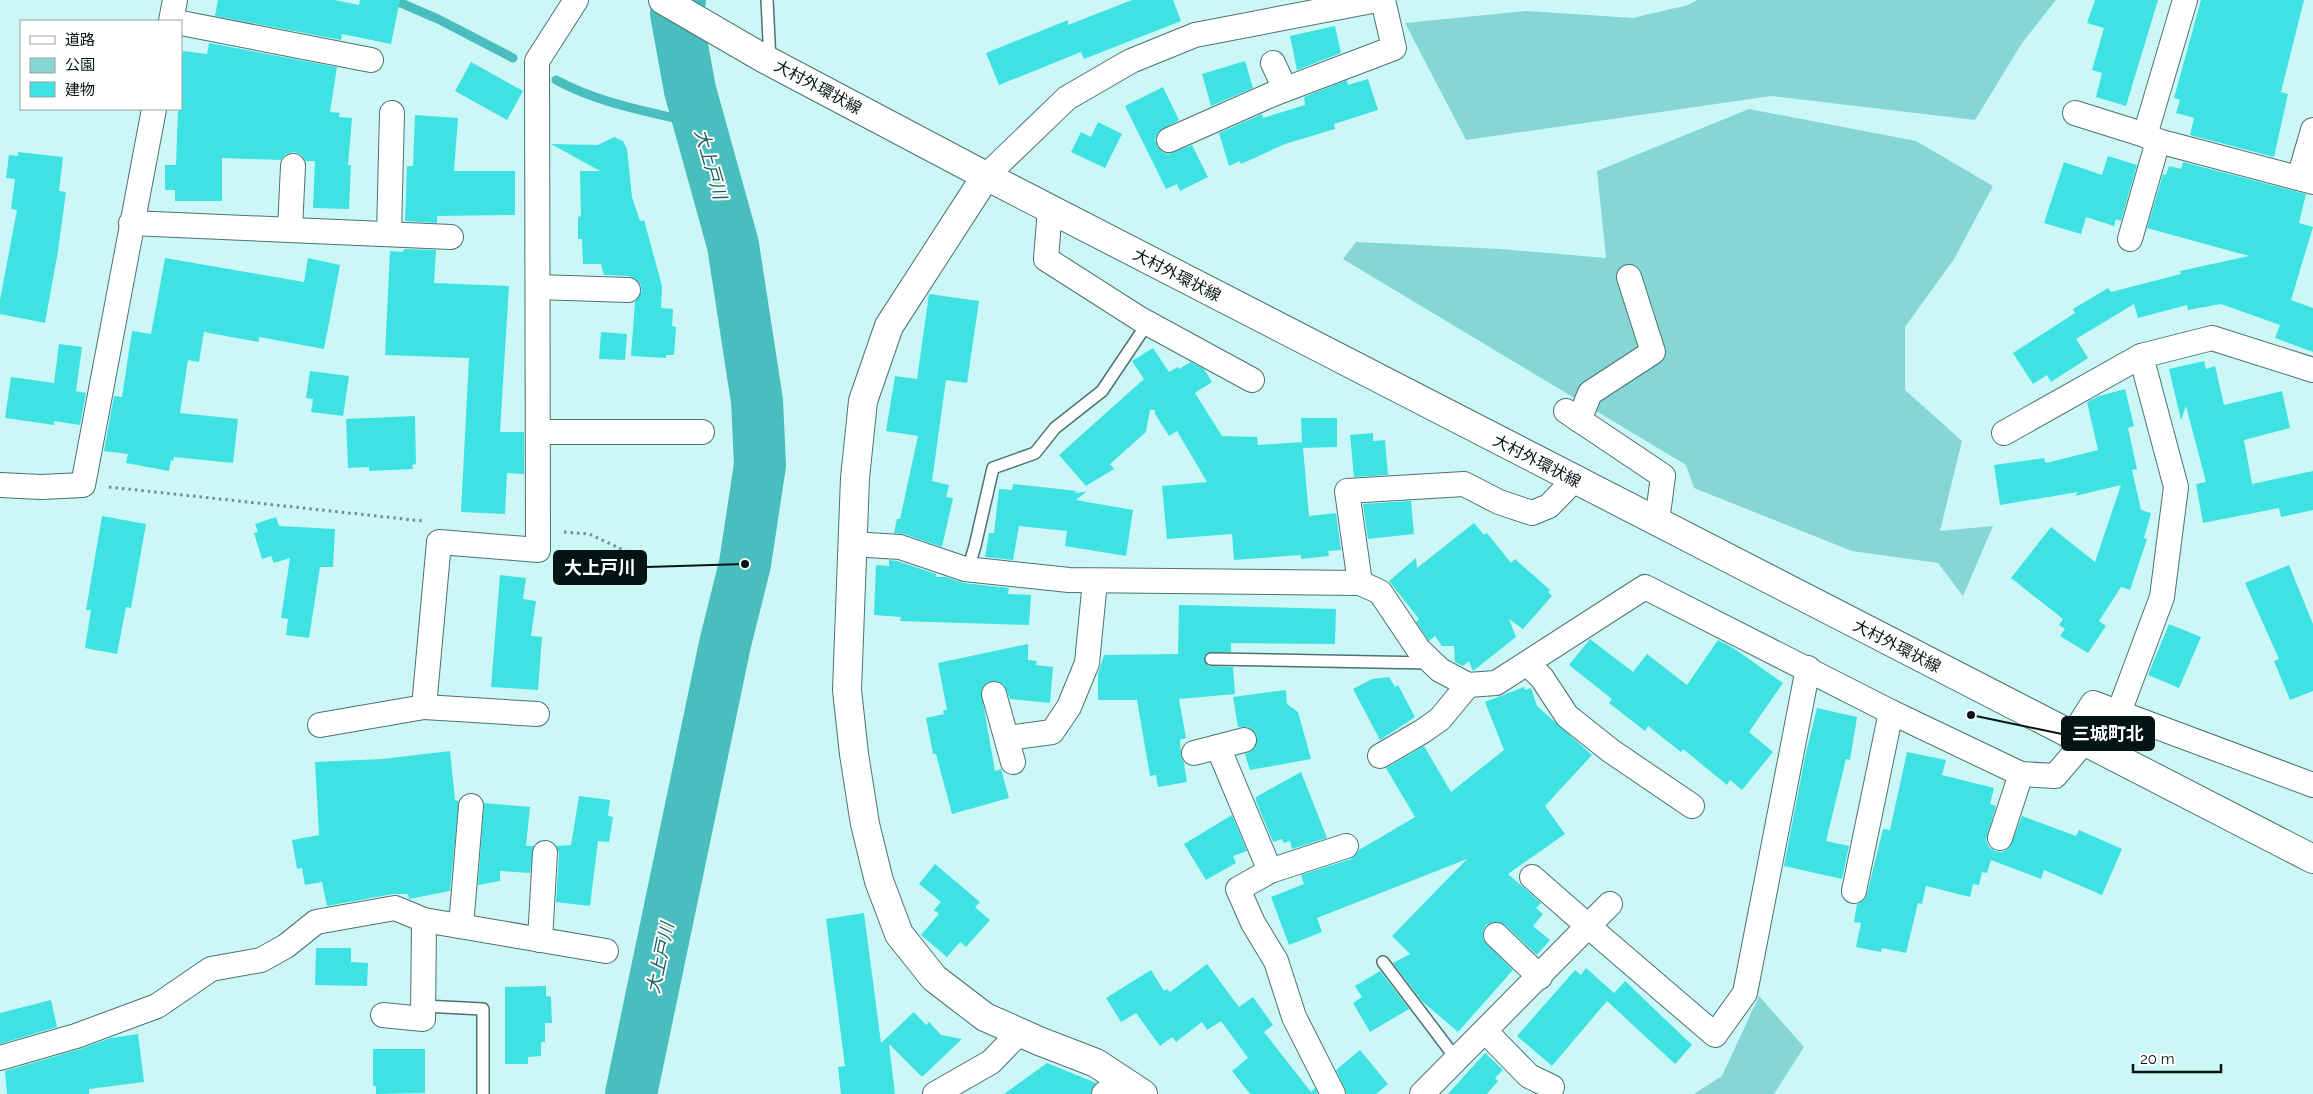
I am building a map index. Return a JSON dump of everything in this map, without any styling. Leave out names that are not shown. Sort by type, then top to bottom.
[{"type":"main road","name":"大村外環状線","points":[[663,0],[767,60],[986,176],[2313,859]]},
{"type":"main road","points":[[986,176],[889,326],[863,401],[855,478],[846,690],[854,754],[865,824],[879,881],[900,934],[934,978],[986,1017],[1096,1063],[1123,1089]]},
{"type":"street","points":[[172,20],[174,0]]},
{"type":"street","points":[[424,707],[439,542],[538,550],[537,61],[576,0]]},
{"type":"street","points":[[986,176],[1067,98],[1131,61],[1195,35],[1377,0]]},
{"type":"street","points":[[1170,140],[1285,89],[1394,48],[1383,0]]},
{"type":"street","points":[[2130,239],[2185,0]]},
{"type":"street","points":[[182,23],[371,60]]},
{"type":"street","points":[[1273,63],[1285,89]]},
{"type":"street","points":[[0,485],[41,488],[83,485],[154,110]]},
{"type":"street","points":[[390,234],[392,113]]},
{"type":"street","points":[[2075,113],[2152,138],[2306,180],[2313,130]]},
{"type":"street","points":[[290,228],[293,166]]},
{"type":"street","points":[[1050,209],[1046,259],[1147,324],[1252,380]]},
{"type":"street","points":[[131,223],[290,228],[451,237]]},
{"type":"street","points":[[1629,277],[1653,352],[1590,392],[1572,415],[1663,476],[1657,522]]},
{"type":"street","points":[[538,288],[628,290]]},
{"type":"street","points":[[2004,433],[2141,356],[2212,338],[2313,370]]},
{"type":"street","points":[[2119,712],[2162,597],[2176,487],[2141,356]]},
{"type":"street","points":[[538,432],[702,432]]},
{"type":"street","points":[[1360,583],[1347,491],[1464,484],[1499,502],[1532,513],[1549,506],[1574,480]]},
{"type":"street","points":[[852,544],[900,547],[968,569],[1068,580],[1360,583],[1380,592],[1419,650],[1432,663],[1440,670],[1468,685],[1496,683],[1645,587],[1808,668],[1891,712],[2021,774],[2056,776],[2078,739],[2093,703],[2313,786]]},
{"type":"street","points":[[1008,738],[1052,732],[1068,707],[1087,663],[1095,580]]},
{"type":"street","points":[[1528,664],[1542,678],[1567,716],[1611,751],[1692,806]]},
{"type":"street","points":[[1532,877],[1715,1035],[1745,993],[1808,668]]},
{"type":"street","points":[[1380,756],[1423,731],[1440,718],[1468,685]]},
{"type":"street","points":[[994,694],[1008,738],[1013,762]]},
{"type":"street","points":[[320,725],[424,707],[538,714]]},
{"type":"street","points":[[1854,891],[1891,712]]},
{"type":"street","points":[[1194,754],[1244,740]]},
{"type":"street","points":[[1218,747],[1270,871]]},
{"type":"street","points":[[2000,838],[2021,774]]},
{"type":"street","points":[[461,926],[471,806]]},
{"type":"street","points":[[1333,1094],[1294,1017],[1276,960],[1253,923],[1238,889],[1270,871],[1346,846]]},
{"type":"street","points":[[540,940],[545,853]]},
{"type":"street","points":[[1422,1094],[1610,904]]},
{"type":"street","points":[[0,1058],[76,1036],[157,1006],[211,969],[261,960],[286,946],[316,922],[395,908],[424,920],[606,951]]},
{"type":"street","points":[[383,1015],[423,1019],[424,920]]},
{"type":"street","points":[[1496,935],[1540,976]]},
{"type":"street","points":[[1485,1031],[1529,1076],[1552,1087]]},
{"type":"street","points":[[935,1094],[991,1062],[1020,1032]]},
{"type":"lane","points":[[767,0],[767,60]]},
{"type":"lane","points":[[968,569],[993,468],[1035,453],[1055,428],[1102,391],[1147,324]]},
{"type":"lane","points":[[1211,659],[1432,663]]},
{"type":"lane","points":[[1383,962],[1457,1060]]},
{"type":"lane","points":[[423,1006],[483,1010],[483,1094]]},
{"type":"path","points":[[83,485],[425,521]]},
{"type":"path","points":[[538,530],[589,534],[649,562]]},
{"type":"green space","points":[[1697,0],[2056,0],[2022,43],[1975,120],[1771,96],[1466,140],[1405,23],[1527,11],[1633,18],[1688,5]]},
{"type":"green space","points":[[1749,109],[1916,141],[1993,186],[1954,259],[1905,327],[1905,390],[1962,441],[1940,531],[1993,526],[1963,596],[1938,563],[1852,551],[1694,488],[1686,465],[1343,259],[1356,242],[1500,249],[1606,258],[1597,171]]},
{"type":"green space","points":[[1759,996],[1804,1047],[1774,1094],[1694,1094],[1722,1076]]},
{"type":"building","points":[[218,0],[334,0],[359,5],[360,0],[400,0],[391,44],[342,34],[341,40],[215,16]]},
{"type":"building","points":[[1132,0],[1173,0],[1181,21],[1084,59],[1081,52],[999,85],[986,53],[1068,20],[1068,25]]},
{"type":"building","points":[[2095,0],[2158,0],[2126,106],[2096,97],[2102,73],[2092,70],[2104,28],[2087,23]]},
{"type":"building","points":[[2201,0],[2304,0],[2281,92],[2288,94],[2274,157],[2190,135],[2194,118],[2176,113],[2180,100],[2174,98]]},
{"type":"building","points":[[1335,26],[1341,53],[1297,70],[1290,36]]},
{"type":"building","points":[[209,43],[337,67],[330,112],[340,113],[339,117],[352,118],[348,165],[351,165],[349,209],[313,208],[315,161],[306,161],[301,155],[294,152],[286,154],[281,160],[222,158],[222,201],[175,201],[175,190],[165,190],[165,165],[176,165],[178,110],[182,110],[183,51],[207,54]]},
{"type":"building","points":[[1245,61],[1253,88],[1211,106],[1202,74]]},
{"type":"building","points":[[471,62],[523,91],[507,120],[455,91]]},
{"type":"building","points":[[1368,79],[1378,110],[1334,124],[1335,129],[1285,144],[1241,164],[1240,161],[1229,166],[1219,133],[1262,114],[1263,118],[1305,105],[1304,97],[1347,80],[1348,85]]},
{"type":"building","points":[[1163,87],[1179,120],[1158,132],[1155,139],[1157,146],[1161,151],[1168,154],[1192,145],[1208,177],[1180,191],[1177,184],[1166,189],[1125,106]]},
{"type":"building","points":[[415,115],[458,118],[454,171],[515,171],[515,215],[437,216],[437,223],[405,221],[407,166],[413,166]]},
{"type":"building","points":[[1098,122],[1122,134],[1105,168],[1071,152],[1081,132],[1091,137]]},
{"type":"building","points":[[614,137],[623,141],[627,149],[632,197],[640,221],[644,220],[662,286],[661,308],[673,309],[672,326],[676,327],[674,355],[666,355],[666,358],[631,356],[635,302],[642,291],[640,283],[629,276],[604,275],[601,264],[583,264],[582,239],[578,239],[578,217],[581,216],[580,171],[600,171],[551,144],[598,145]]},
{"type":"building","points":[[18,152],[63,157],[59,191],[66,192],[45,323],[0,314],[0,300],[17,210],[11,209],[15,179],[6,178],[9,155],[18,156]]},
{"type":"building","points":[[2108,156],[2137,165],[2121,221],[2116,219],[2114,226],[2086,217],[2081,234],[2044,223],[2064,162],[2102,175]]},
{"type":"building","points":[[2183,162],[2306,194],[2299,223],[2313,227],[2291,300],[2313,308],[2313,352],[2275,338],[2280,325],[2221,304],[2188,310],[2187,305],[2138,318],[2134,304],[2076,339],[2088,358],[2051,382],[2047,375],[2033,384],[2013,353],[2075,313],[2073,309],[2108,288],[2111,292],[2181,274],[2180,271],[2249,256],[2147,228],[2163,174],[2166,175],[2169,166],[2181,169]]},
{"type":"building","points":[[404,249],[436,250],[434,283],[509,286],[500,432],[524,432],[524,474],[507,473],[505,514],[461,512],[469,358],[385,355],[390,251],[403,252]]},
{"type":"building","points":[[165,258],[304,282],[308,258],[340,265],[324,349],[259,337],[259,342],[204,332],[199,362],[188,360],[180,413],[238,419],[233,463],[174,457],[173,461],[171,460],[169,471],[126,463],[128,454],[104,451],[114,396],[122,397],[132,331],[151,334]]},
{"type":"building","points":[[929,294],[979,301],[967,383],[946,380],[932,481],[949,485],[946,497],[953,498],[942,547],[904,534],[894,533],[897,519],[900,519],[918,436],[886,431],[895,376],[917,379]]},
{"type":"building","points":[[601,332],[627,334],[625,360],[599,359]]},
{"type":"building","points":[[59,344],[82,347],[76,391],[86,393],[80,425],[54,421],[54,425],[5,418],[11,377],[54,383]]},
{"type":"building","points":[[1153,348],[1169,372],[1191,362],[1204,369],[1212,382],[1195,393],[1222,436],[1257,437],[1258,445],[1302,442],[1301,418],[1337,418],[1337,447],[1303,448],[1309,516],[1336,513],[1341,550],[1328,551],[1329,556],[1301,559],[1301,555],[1234,560],[1232,534],[1167,539],[1162,486],[1207,482],[1177,431],[1169,436],[1155,414],[1155,410],[1150,410],[1146,432],[1110,464],[1114,469],[1086,486],[1059,455],[1144,379],[1132,361]]},
{"type":"building","points":[[2204,361],[2206,369],[2215,366],[2224,405],[2282,391],[2290,428],[2244,440],[2252,484],[2313,471],[2313,510],[2281,517],[2279,508],[2203,523],[2196,484],[2206,482],[2186,406],[2181,420],[2169,369]]},
{"type":"building","points":[[310,371],[349,376],[343,416],[311,412],[313,399],[306,398]]},
{"type":"building","points":[[2125,389],[2134,426],[2128,428],[2137,469],[2132,470],[2141,510],[2151,513],[2144,538],[2147,539],[2130,590],[2121,587],[2099,621],[2106,626],[2088,653],[2060,636],[2065,629],[2059,625],[2063,619],[2011,578],[2051,527],[2095,562],[2121,485],[2075,496],[2078,492],[2000,505],[1994,465],[2044,458],[2046,463],[2098,450],[2087,402],[2099,396]]},
{"type":"building","points":[[415,416],[416,464],[412,465],[413,469],[369,471],[369,467],[348,468],[346,419]]},
{"type":"building","points":[[1373,433],[1373,441],[1385,440],[1388,475],[1354,477],[1350,435]]},
{"type":"building","points":[[1013,484],[1077,491],[1074,493],[1086,492],[1076,500],[1133,510],[1126,556],[1065,546],[1067,531],[1019,526],[1013,560],[985,557],[989,533],[994,533],[999,489],[1012,490]]},
{"type":"building","points":[[1411,501],[1414,534],[1368,539],[1363,504]]},
{"type":"building","points":[[102,516],[146,524],[131,608],[126,607],[117,654],[85,648],[91,610],[86,610]]},
{"type":"building","points":[[276,517],[279,526],[335,529],[333,567],[320,567],[309,638],[286,635],[288,619],[281,618],[290,558],[274,563],[271,556],[262,559],[254,533],[258,532],[255,524]]},
{"type":"building","points":[[1474,523],[1484,535],[1487,533],[1511,563],[1515,559],[1550,590],[1548,592],[1552,596],[1523,629],[1509,619],[1516,637],[1473,671],[1469,661],[1463,666],[1455,662],[1454,646],[1442,646],[1435,636],[1429,641],[1416,622],[1419,619],[1389,581],[1416,558],[1417,568]]},
{"type":"building","points":[[889,560],[936,574],[936,577],[946,577],[964,583],[1009,588],[1008,594],[1031,595],[1029,625],[900,621],[901,617],[874,615],[876,565],[889,566]]},
{"type":"building","points":[[2289,565],[2313,624],[2313,691],[2290,700],[2274,661],[2279,659],[2245,583]]},
{"type":"building","points":[[500,575],[526,578],[523,599],[536,601],[531,636],[542,637],[538,690],[491,687]]},
{"type":"building","points":[[1179,605],[1336,609],[1335,644],[1231,643],[1231,652],[1207,653],[1204,659],[1208,666],[1233,667],[1235,694],[1179,699],[1186,738],[1180,740],[1181,756],[1187,782],[1158,787],[1156,775],[1150,776],[1137,700],[1098,700],[1098,674],[1104,655],[1178,654]]},
{"type":"building","points":[[2169,624],[2201,637],[2179,688],[2148,675]]},
{"type":"building","points":[[1590,639],[1633,672],[1647,654],[1687,685],[1718,640],[1732,647],[1783,683],[1749,732],[1773,752],[1742,790],[1730,780],[1727,785],[1683,749],[1681,752],[1648,726],[1645,731],[1609,703],[1612,699],[1569,665]]},
{"type":"building","points":[[1028,644],[1028,660],[1037,661],[1036,665],[1053,667],[1050,703],[1010,699],[1004,685],[997,681],[985,684],[981,691],[995,771],[1001,769],[1009,798],[952,814],[936,754],[933,754],[926,718],[944,714],[943,710],[947,710],[938,663]]},
{"type":"building","points":[[1389,677],[1395,687],[1398,685],[1415,717],[1380,740],[1353,689],[1372,679]]},
{"type":"building","points":[[1524,687],[1525,690],[1531,688],[1537,706],[1592,755],[1545,806],[1565,834],[1508,874],[1541,903],[1536,908],[1543,914],[1533,926],[1550,940],[1537,955],[1505,925],[1493,922],[1486,925],[1483,931],[1483,939],[1513,970],[1458,1032],[1422,1001],[1393,963],[1410,954],[1392,936],[1467,859],[1317,918],[1322,932],[1289,945],[1271,897],[1304,884],[1301,875],[1351,859],[1359,850],[1415,817],[1386,768],[1424,746],[1451,792],[1504,750],[1485,702]]},
{"type":"building","points":[[1286,690],[1287,704],[1298,712],[1311,759],[1250,770],[1245,754],[1254,749],[1257,737],[1254,731],[1248,727],[1238,727],[1233,697]]},
{"type":"building","points":[[1817,708],[1857,717],[1850,760],[1846,759],[1826,841],[1849,846],[1842,879],[1784,866],[1805,757]]},
{"type":"building","points":[[450,751],[455,800],[459,801],[450,891],[409,899],[408,894],[393,894],[327,906],[322,882],[305,885],[302,868],[297,869],[292,840],[319,835],[315,762],[382,759]]},
{"type":"building","points":[[1907,752],[1946,760],[1942,775],[1994,788],[1990,804],[1996,806],[1986,840],[1989,847],[1995,851],[2002,852],[2009,848],[2022,816],[2076,836],[2079,830],[2122,849],[2102,895],[2044,870],[2041,879],[1991,860],[1987,873],[1982,872],[1979,885],[1973,884],[1970,897],[1926,886],[1922,904],[1918,903],[1906,953],[1882,948],[1881,952],[1856,947],[1861,923],[1854,922],[1857,904],[1864,900],[1867,894],[1883,829],[1890,830]]},
{"type":"building","points":[[1301,772],[1327,838],[1292,849],[1290,841],[1284,843],[1282,839],[1273,842],[1256,797]]},
{"type":"building","points":[[579,796],[610,800],[608,816],[613,817],[609,842],[598,841],[590,906],[556,902],[559,854],[556,846],[571,845]]},
{"type":"building","points":[[484,803],[530,807],[526,846],[534,846],[530,873],[500,871],[500,881],[478,885]]},
{"type":"building","points":[[1232,815],[1247,851],[1233,856],[1236,863],[1206,880],[1184,844]]},
{"type":"building","points":[[935,864],[980,902],[975,907],[990,920],[966,947],[960,942],[947,957],[921,935],[939,914],[934,910],[941,902],[919,884]]},
{"type":"building","points":[[864,913],[881,1043],[914,1012],[926,1025],[929,1022],[941,1035],[962,1039],[922,1077],[889,1044],[895,1094],[841,1094],[838,1067],[845,1066],[826,919]]},
{"type":"building","points":[[316,948],[351,948],[351,962],[368,963],[367,986],[315,985]]},
{"type":"building","points":[[1207,964],[1239,1007],[1253,997],[1273,1025],[1264,1032],[1311,1092],[1315,1088],[1318,1094],[1250,1094],[1232,1071],[1248,1058],[1221,1021],[1207,1030],[1202,1022],[1176,1042],[1172,1037],[1160,1046],[1136,1013],[1121,1022],[1106,998],[1151,970],[1164,991],[1167,989],[1170,992]]},
{"type":"building","points":[[1586,968],[1614,993],[1625,981],[1692,1045],[1675,1064],[1607,1001],[1552,1066],[1517,1036],[1575,970],[1581,975]]},
{"type":"building","points":[[1380,971],[1409,1009],[1370,1032],[1353,1003],[1362,997],[1355,986]]},
{"type":"building","points":[[546,986],[546,996],[551,997],[552,1023],[545,1023],[545,1042],[541,1042],[541,1056],[528,1057],[528,1064],[505,1064],[505,987]]},
{"type":"building","points":[[51,1000],[57,1027],[0,1044],[0,1013]]},
{"type":"building","points":[[138,1034],[144,1082],[89,1089],[89,1094],[7,1094],[5,1071],[111,1038]]},
{"type":"building","points":[[373,1049],[425,1049],[425,1093],[376,1094],[376,1086],[373,1086]]},
{"type":"building","points":[[1360,1050],[1388,1084],[1376,1094],[1347,1094],[1336,1070]]},
{"type":"building","points":[[1485,1053],[1503,1070],[1495,1078],[1498,1081],[1487,1094],[1448,1094]]},
{"type":"building","points":[[1047,1063],[1096,1083],[1091,1094],[1004,1094]]},
{"type":"waterway","points":[[394,0],[438,19],[513,58]]},
{"type":"waterway","name":"大上戸川","points":[[631,1094],[725,644],[745,564],[760,465],[757,401],[733,245],[690,90],[676,13],[680,0]]},
{"type":"waterway","points":[[556,80],[608,101],[700,124]]},
{"type":"place","name":"大上戸川","points":[[745,564]]},
{"type":"place","name":"三城町北","points":[[1971,715]]}]
